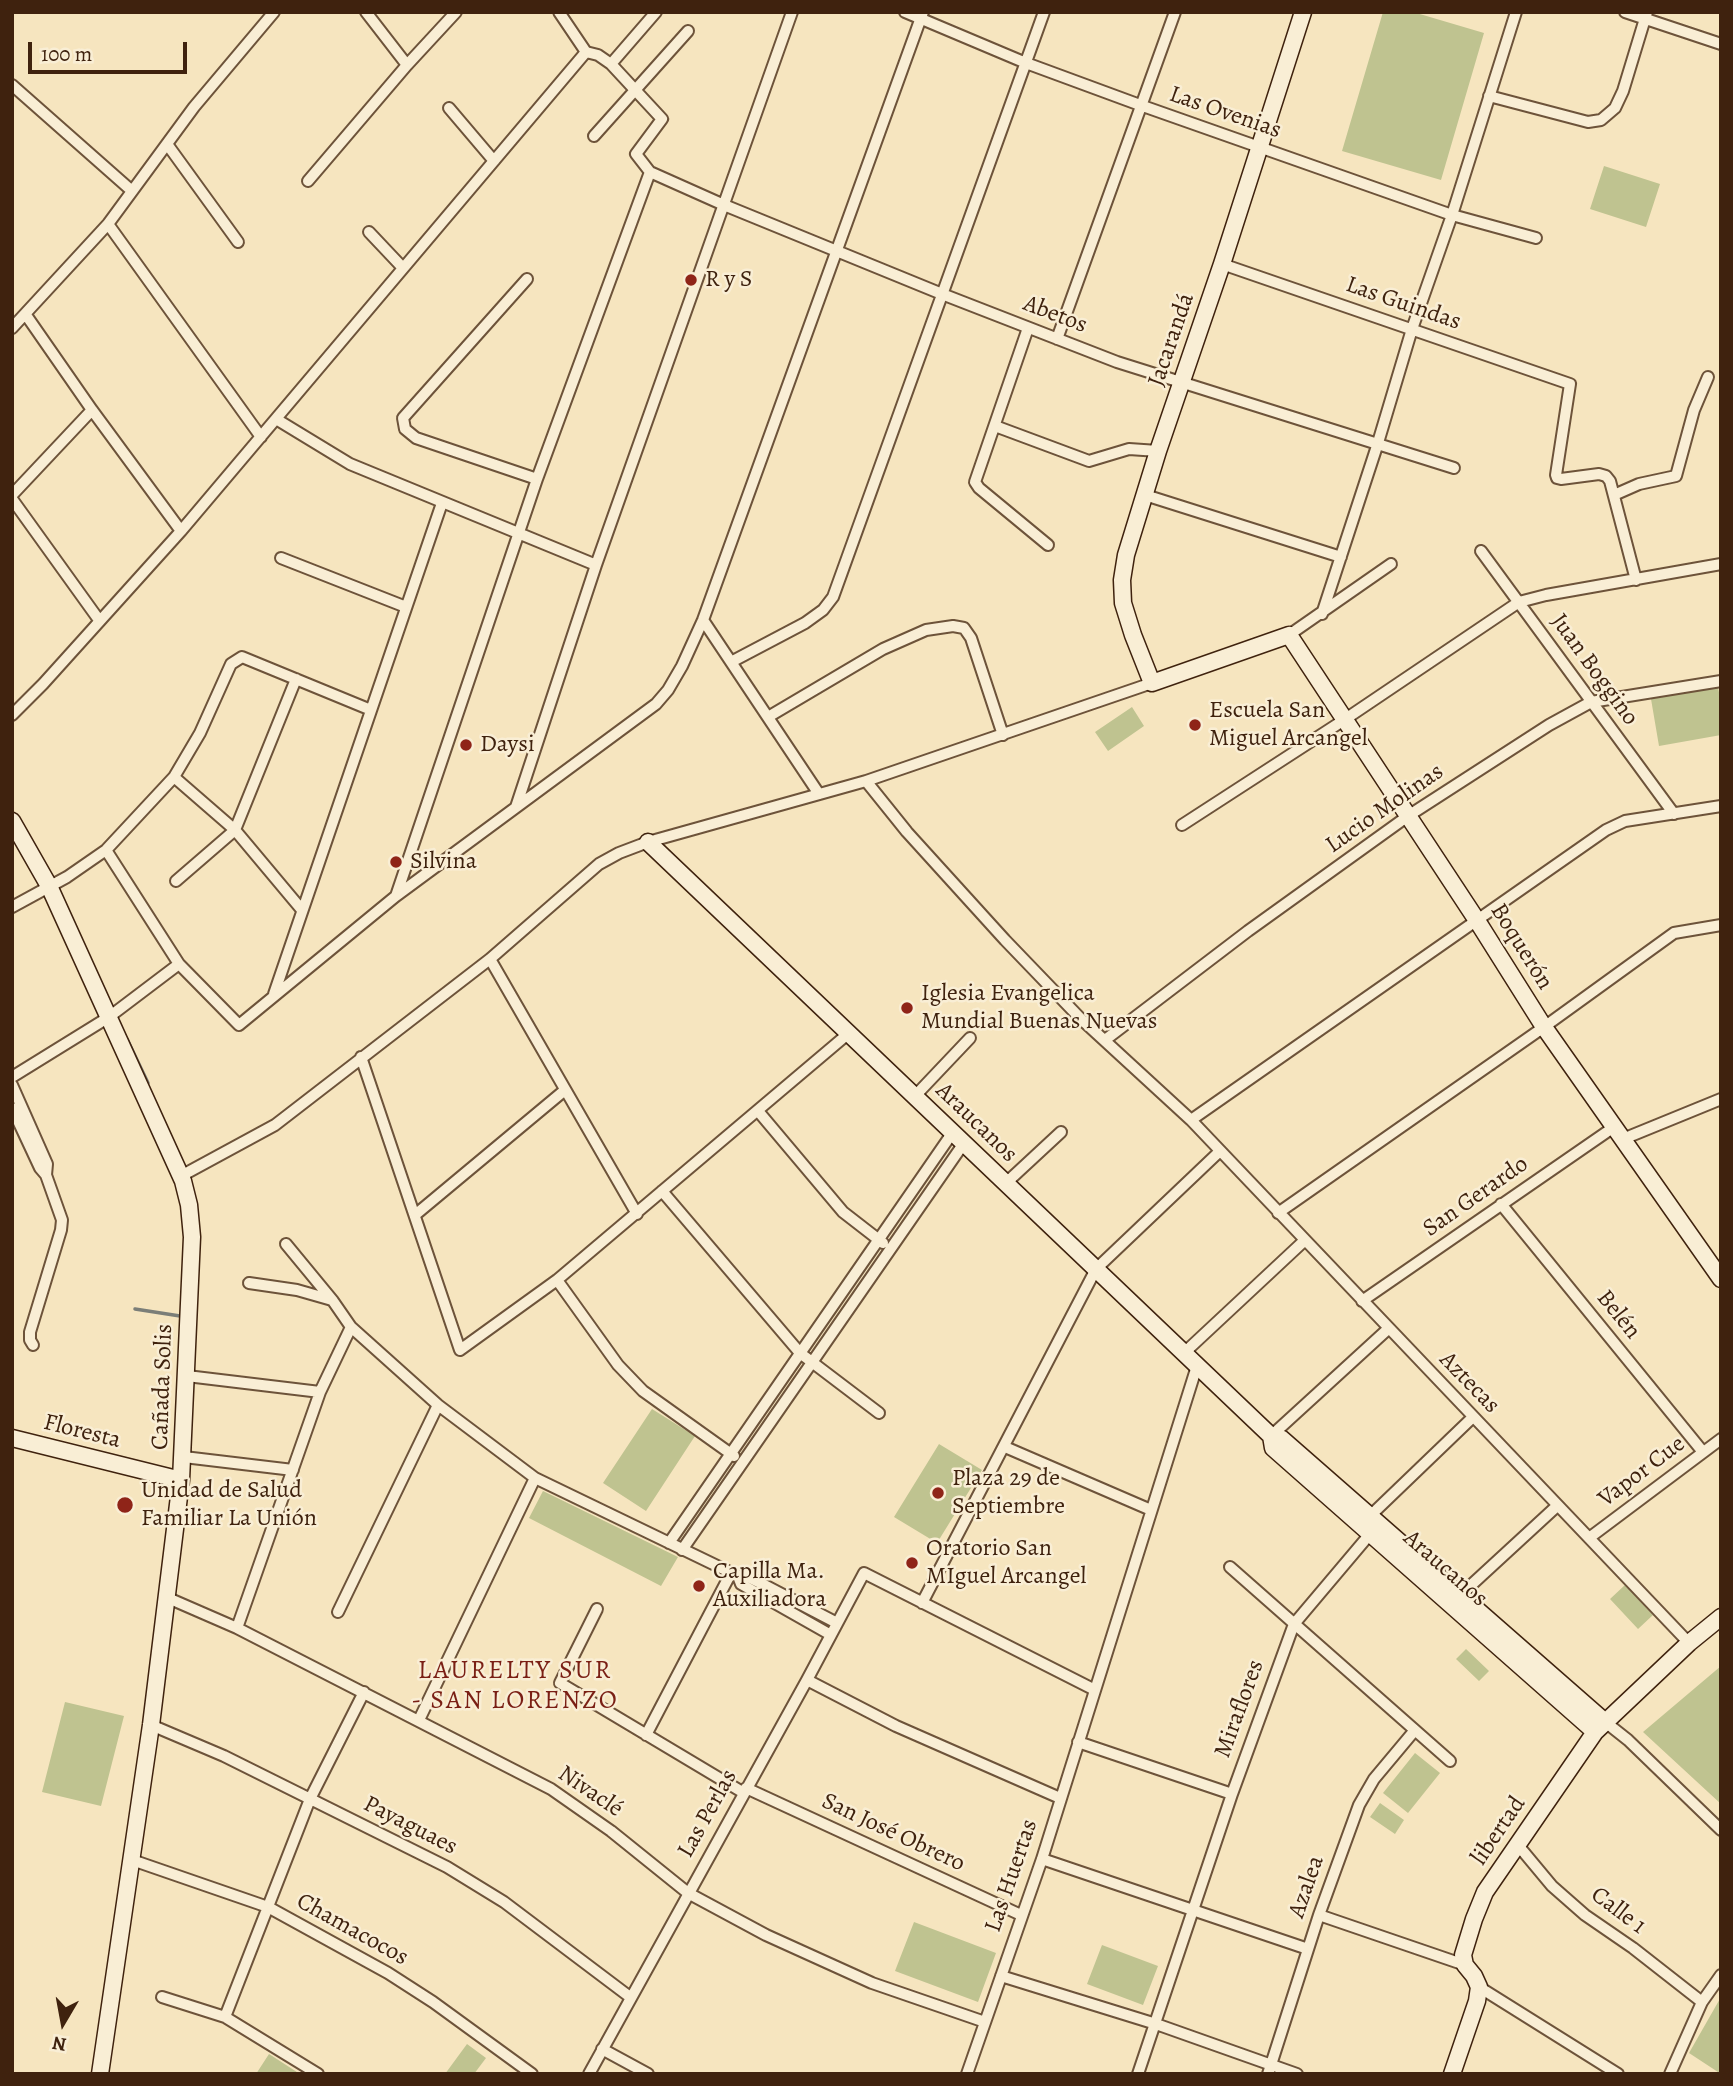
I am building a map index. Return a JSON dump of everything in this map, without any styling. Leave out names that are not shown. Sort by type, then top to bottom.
[{"type":"street","points":[[366,12],[407,65]]},
{"type":"street","points":[[308,181],[456,12]]},
{"type":"street","points":[[396,896],[537,479],[650,172],[636,154],[662,119],[611,64],[598,55],[586,52],[559,12]]},
{"type":"street","points":[[611,64],[656,12]]},
{"type":"street","points":[[516,807],[596,565],[792,12]]},
{"type":"street","name":"Las Ovenias","points":[[905,12],[922,16],[1026,63],[1260,148],[1452,215],[1536,238]]},
{"type":"street","points":[[731,662],[806,623],[823,610],[833,597],[1044,12]]},
{"type":"street","points":[[1056,339],[1175,12]]},
{"type":"street","name":"Jacarandá","points":[[1152,684],[1123,603],[1122,580],[1126,555],[1157,452],[1222,264],[1303,12]]},
{"type":"street","points":[[1322,614],[1516,12]]},
{"type":"street","points":[[1625,12],[1646,15],[1721,44]]},
{"type":"street","points":[[12,328],[108,224],[194,107],[270,14]]},
{"type":"street","points":[[1489,96],[1588,122],[1601,120],[1615,108],[1623,91],[1646,15]]},
{"type":"street","points":[[106,850],[179,964],[239,1025],[396,896],[656,705],[682,666],[703,620],[922,16]]},
{"type":"street","points":[[594,136],[688,30]]},
{"type":"street","points":[[12,715],[181,531],[586,52]]},
{"type":"street","points":[[12,85],[132,191]]},
{"type":"street","points":[[449,108],[494,161]]},
{"type":"street","points":[[167,144],[238,242]]},
{"type":"street","name":"Abetos","points":[[650,172],[942,294],[1116,362],[1454,468]]},
{"type":"street","points":[[108,224],[261,437]]},
{"type":"street","points":[[369,232],[403,268]]},
{"type":"street","name":"Las Guindas","points":[[1222,264],[1570,384],[1557,478],[1599,474],[1606,476],[1614,495]]},
{"type":"street","points":[[527,279],[403,418],[405,429],[416,438],[537,479]]},
{"type":"street","points":[[26,315],[181,531]]},
{"type":"street","points":[[1028,328],[975,482],[1048,545]]},
{"type":"street","points":[[1636,580],[1614,495],[1639,484],[1676,476],[1684,456],[1694,410],[1708,377]]},
{"type":"street","points":[[92,410],[12,497],[100,620]]},
{"type":"street","points":[[275,419],[324,451],[350,464],[596,565]]},
{"type":"street","points":[[995,426],[1089,461],[1129,449],[1157,452]]},
{"type":"street","points":[[1145,495],[1341,557]]},
{"type":"street","points":[[274,994],[442,503]]},
{"type":"street","name":"Juan Boggino","points":[[1481,551],[1674,814]]},
{"type":"street","points":[[281,558],[406,607]]},
{"type":"street","points":[[181,1177],[275,1125],[490,959],[599,864],[648,842],[866,781],[1289,635],[1391,564]]},
{"type":"street","points":[[1182,825],[1345,720],[1519,602],[1546,594],[1721,564]]},
{"type":"street","points":[[703,620],[819,794]]},
{"type":"street","points":[[768,717],[883,649],[926,630],[953,626],[964,628],[971,638],[1003,735]]},
{"type":"street","name":"Boquerón","points":[[1289,635],[1544,1027],[1721,1279]]},
{"type":"street","points":[[12,907],[67,877],[106,850],[174,777],[200,733],[231,663],[243,657],[371,709]]},
{"type":"street","points":[[176,881],[235,830],[296,679]]},
{"type":"street","name":"Lucio Molinas","points":[[1105,1040],[1248,931],[1408,816],[1549,725],[1591,702],[1721,681]]},
{"type":"street","points":[[174,777],[235,830],[302,910]]},
{"type":"street","name":"Aztecas","points":[[866,781],[907,832],[1005,940],[1105,1040],[1191,1120],[1689,1643]]},
{"type":"street","points":[[1191,1120],[1606,830],[1625,821],[1721,806]]},
{"type":"street","name":"Cañada Solis","points":[[12,821],[49,886],[181,1177],[189,1205],[192,1237],[184,1457],[151,1725],[100,2074]]},
{"type":"street","name":"Araucanos","points":[[648,842],[1272,1437],[1273,1448],[1370,1534],[1455,1600],[1599,1726]]},
{"type":"street","points":[[1278,1213],[1674,933],[1721,925]]},
{"type":"street","points":[[490,959],[637,1214]]},
{"type":"street","points":[[12,1077],[109,1017],[179,964]]},
{"type":"street","points":[[361,1057],[460,1350],[557,1280],[849,1033]]},
{"type":"street","points":[[915,1096],[970,1038]]},
{"type":"street","points":[[12,1085],[47,1164],[46,1175]]},
{"type":"street","points":[[415,1215],[565,1090]]},
{"type":"street","name":"San Gerardo","points":[[1362,1301],[1501,1205],[1618,1133],[1721,1099]]},
{"type":"street","points":[[12,1108],[40,1168],[46,1175],[62,1220],[30,1332],[33,1345]]},
{"type":"street","points":[[758,1111],[843,1212],[892,1248]]},
{"type":"street","points":[[1006,1183],[1061,1132]]},
{"type":"street","points":[[669,1543],[879,1240],[959,1138]]},
{"type":"street","points":[[682,1549],[892,1248],[959,1138]]},
{"type":"street","points":[[1095,1690],[922,1603],[1096,1269],[1219,1152]]},
{"type":"street","points":[[662,1191],[800,1353],[879,1413]]},
{"type":"street","name":"Belén","points":[[1501,1205],[1703,1452]]},
{"type":"street","points":[[1184,1353],[1304,1241]]},
{"type":"street","points":[[286,1244],[351,1327],[438,1405],[535,1478],[734,1575],[741,1584],[831,1635]]},
{"type":"street","points":[[557,1280],[618,1366],[643,1391],[743,1462]]},
{"type":"street","points":[[250,1283],[297,1290],[333,1301]]},
{"type":"street","points":[[237,1628],[320,1392],[351,1327]]},
{"type":"street","points":[[1272,1437],[1388,1329]]},
{"type":"street","name":"Las Huertas","points":[[967,2074],[1042,1859],[1197,1366]]},
{"type":"street","points":[[187,1376],[320,1392]]},
{"type":"street","points":[[338,1612],[438,1405]]},
{"type":"street","points":[[1370,1534],[1370,1516],[1473,1417]]},
{"type":"street","name":"Araucanos","points":[[1272,1437],[1282,1439],[1370,1516],[1455,1600]]},
{"type":"street","name":"Floresta","points":[[12,1438],[181,1480]]},
{"type":"street","name":"Vapor Cue","points":[[1589,1538],[1721,1439]]},
{"type":"street","points":[[1005,1447],[1152,1510]]},
{"type":"street","points":[[184,1457],[293,1469]]},
{"type":"street","points":[[419,1720],[535,1478]]},
{"type":"street","points":[[1455,1600],[1557,1506]]},
{"type":"street","name":"Miraflores","points":[[1138,2074],[1232,1794],[1294,1624],[1370,1534]]},
{"type":"street","points":[[1230,1567],[1450,1761]]},
{"type":"street","name":"Las Perlas","points":[[589,2074],[864,1573],[922,1603]]},
{"type":"street","points":[[734,1575],[745,1575],[837,1623]]},
{"type":"street","points":[[646,1735],[734,1575]]},
{"type":"street","name":"Nivaclé","points":[[168,1598],[237,1628],[551,1789],[611,1831],[688,1893],[766,1935],[872,1983],[985,2022]]},
{"type":"street","name":"San José Obrero","points":[[597,1609],[560,1683],[745,1790],[1021,1915]]},
{"type":"street","name":"libertad","points":[[1465,1965],[1463,1955],[1485,1892],[1599,1726],[1721,1617]]},
{"type":"street","points":[[807,1680],[896,1726],[1060,1798]]},
{"type":"street","points":[[225,2017],[310,1799],[364,1692]]},
{"type":"street","name":"Payaguaes","points":[[151,1725],[224,1756],[447,1867],[504,1902],[630,1997]]},
{"type":"street","points":[[1599,1726],[1628,1740],[1721,1830]]},
{"type":"street","name":"Azalea","points":[[1270,2069],[1319,1915],[1359,1805],[1374,1779],[1415,1730]]},
{"type":"street","points":[[1078,1742],[1232,1794]]},
{"type":"street","name":"Calle 1","points":[[1517,1844],[1552,1886],[1585,1915],[1633,1948],[1702,2002]]},
{"type":"street","points":[[1042,1859],[1308,1949]]},
{"type":"street","name":"Chamacocos","points":[[132,1860],[268,1907],[388,1973],[533,2074]]},
{"type":"street","points":[[1319,1915],[1465,1965],[1479,1987],[1618,2074]]},
{"type":"street","points":[[1670,2074],[1702,2002],[1721,1975]]},
{"type":"street","points":[[1001,1976],[1156,2024],[1270,2069],[1297,2074]]},
{"type":"street","points":[[1452,2074],[1479,1987]]},
{"type":"street","points":[[162,1997],[225,2017],[318,2074]]},
{"type":"street","points":[[602,2049],[648,2074]]},
{"type":"green space","points":[[1383,12],[1413,12],[1484,33],[1441,180],[1342,151]]},
{"type":"green space","points":[[1604,166],[1660,184],[1646,227],[1590,209]]},
{"type":"green space","points":[[1718,687],[1721,735],[1659,746],[1651,699]]},
{"type":"green space","points":[[1132,707],[1144,726],[1108,751],[1095,732]]},
{"type":"green space","points":[[652,1409],[695,1436],[646,1511],[603,1483]]},
{"type":"green space","name":"Plaza 29 de Septiembre","points":[[939,1444],[982,1470],[937,1543],[894,1517]]},
{"type":"green space","points":[[543,1491],[678,1557],[661,1586],[529,1518]]},
{"type":"green space","points":[[1625,1585],[1653,1615],[1638,1629],[1610,1599]]},
{"type":"green space","points":[[1466,1649],[1489,1671],[1479,1681],[1456,1659]]},
{"type":"green space","points":[[1721,1666],[1721,1804],[1643,1732]]},
{"type":"green space","points":[[65,1702],[124,1716],[101,1806],[42,1792]]},
{"type":"green space","points":[[1415,1753],[1440,1773],[1408,1813],[1383,1793]]},
{"type":"green space","points":[[1380,1803],[1404,1820],[1395,1834],[1370,1817]]},
{"type":"green space","points":[[914,1922],[996,1953],[978,2002],[895,1971]]},
{"type":"green space","points":[[1102,1945],[1158,1966],[1143,2005],[1087,1984]]},
{"type":"green space","points":[[1721,1997],[1721,2074],[1689,2053]]},
{"type":"green space","points":[[467,2044],[486,2058],[474,2074],[445,2074]]},
{"type":"green space","points":[[269,2054],[300,2074],[256,2074]]},
{"type":"waterway","points":[[127,1039],[148,1083]]},
{"type":"waterway","points":[[135,1309],[180,1316]]},
{"type":"place","name":"R y S","points":[[691,280]]},
{"type":"place","name":"Escuela San Miguel Arcangel","points":[[1195,725]]},
{"type":"place","name":"Daysi","points":[[466,745]]},
{"type":"place","name":"Silvina","points":[[396,862]]},
{"type":"place","name":"Iglesia Evangelica Mundial Buenas Nuevas","points":[[907,1008]]},
{"type":"place","name":"Plaza 29 de Septiembre","points":[[938,1493]]},
{"type":"place","name":"Unidad de Salud Familiar La Unión","points":[[125,1505]]},
{"type":"place","name":"Oratorio San MIguel Arcangel","points":[[912,1563]]},
{"type":"place","name":"Capilla Ma. Auxiliadora","points":[[699,1586]]},
{"type":"district","name":"LAURELTY SUR - SAN LORENZO","points":[[515,1687]]}]
